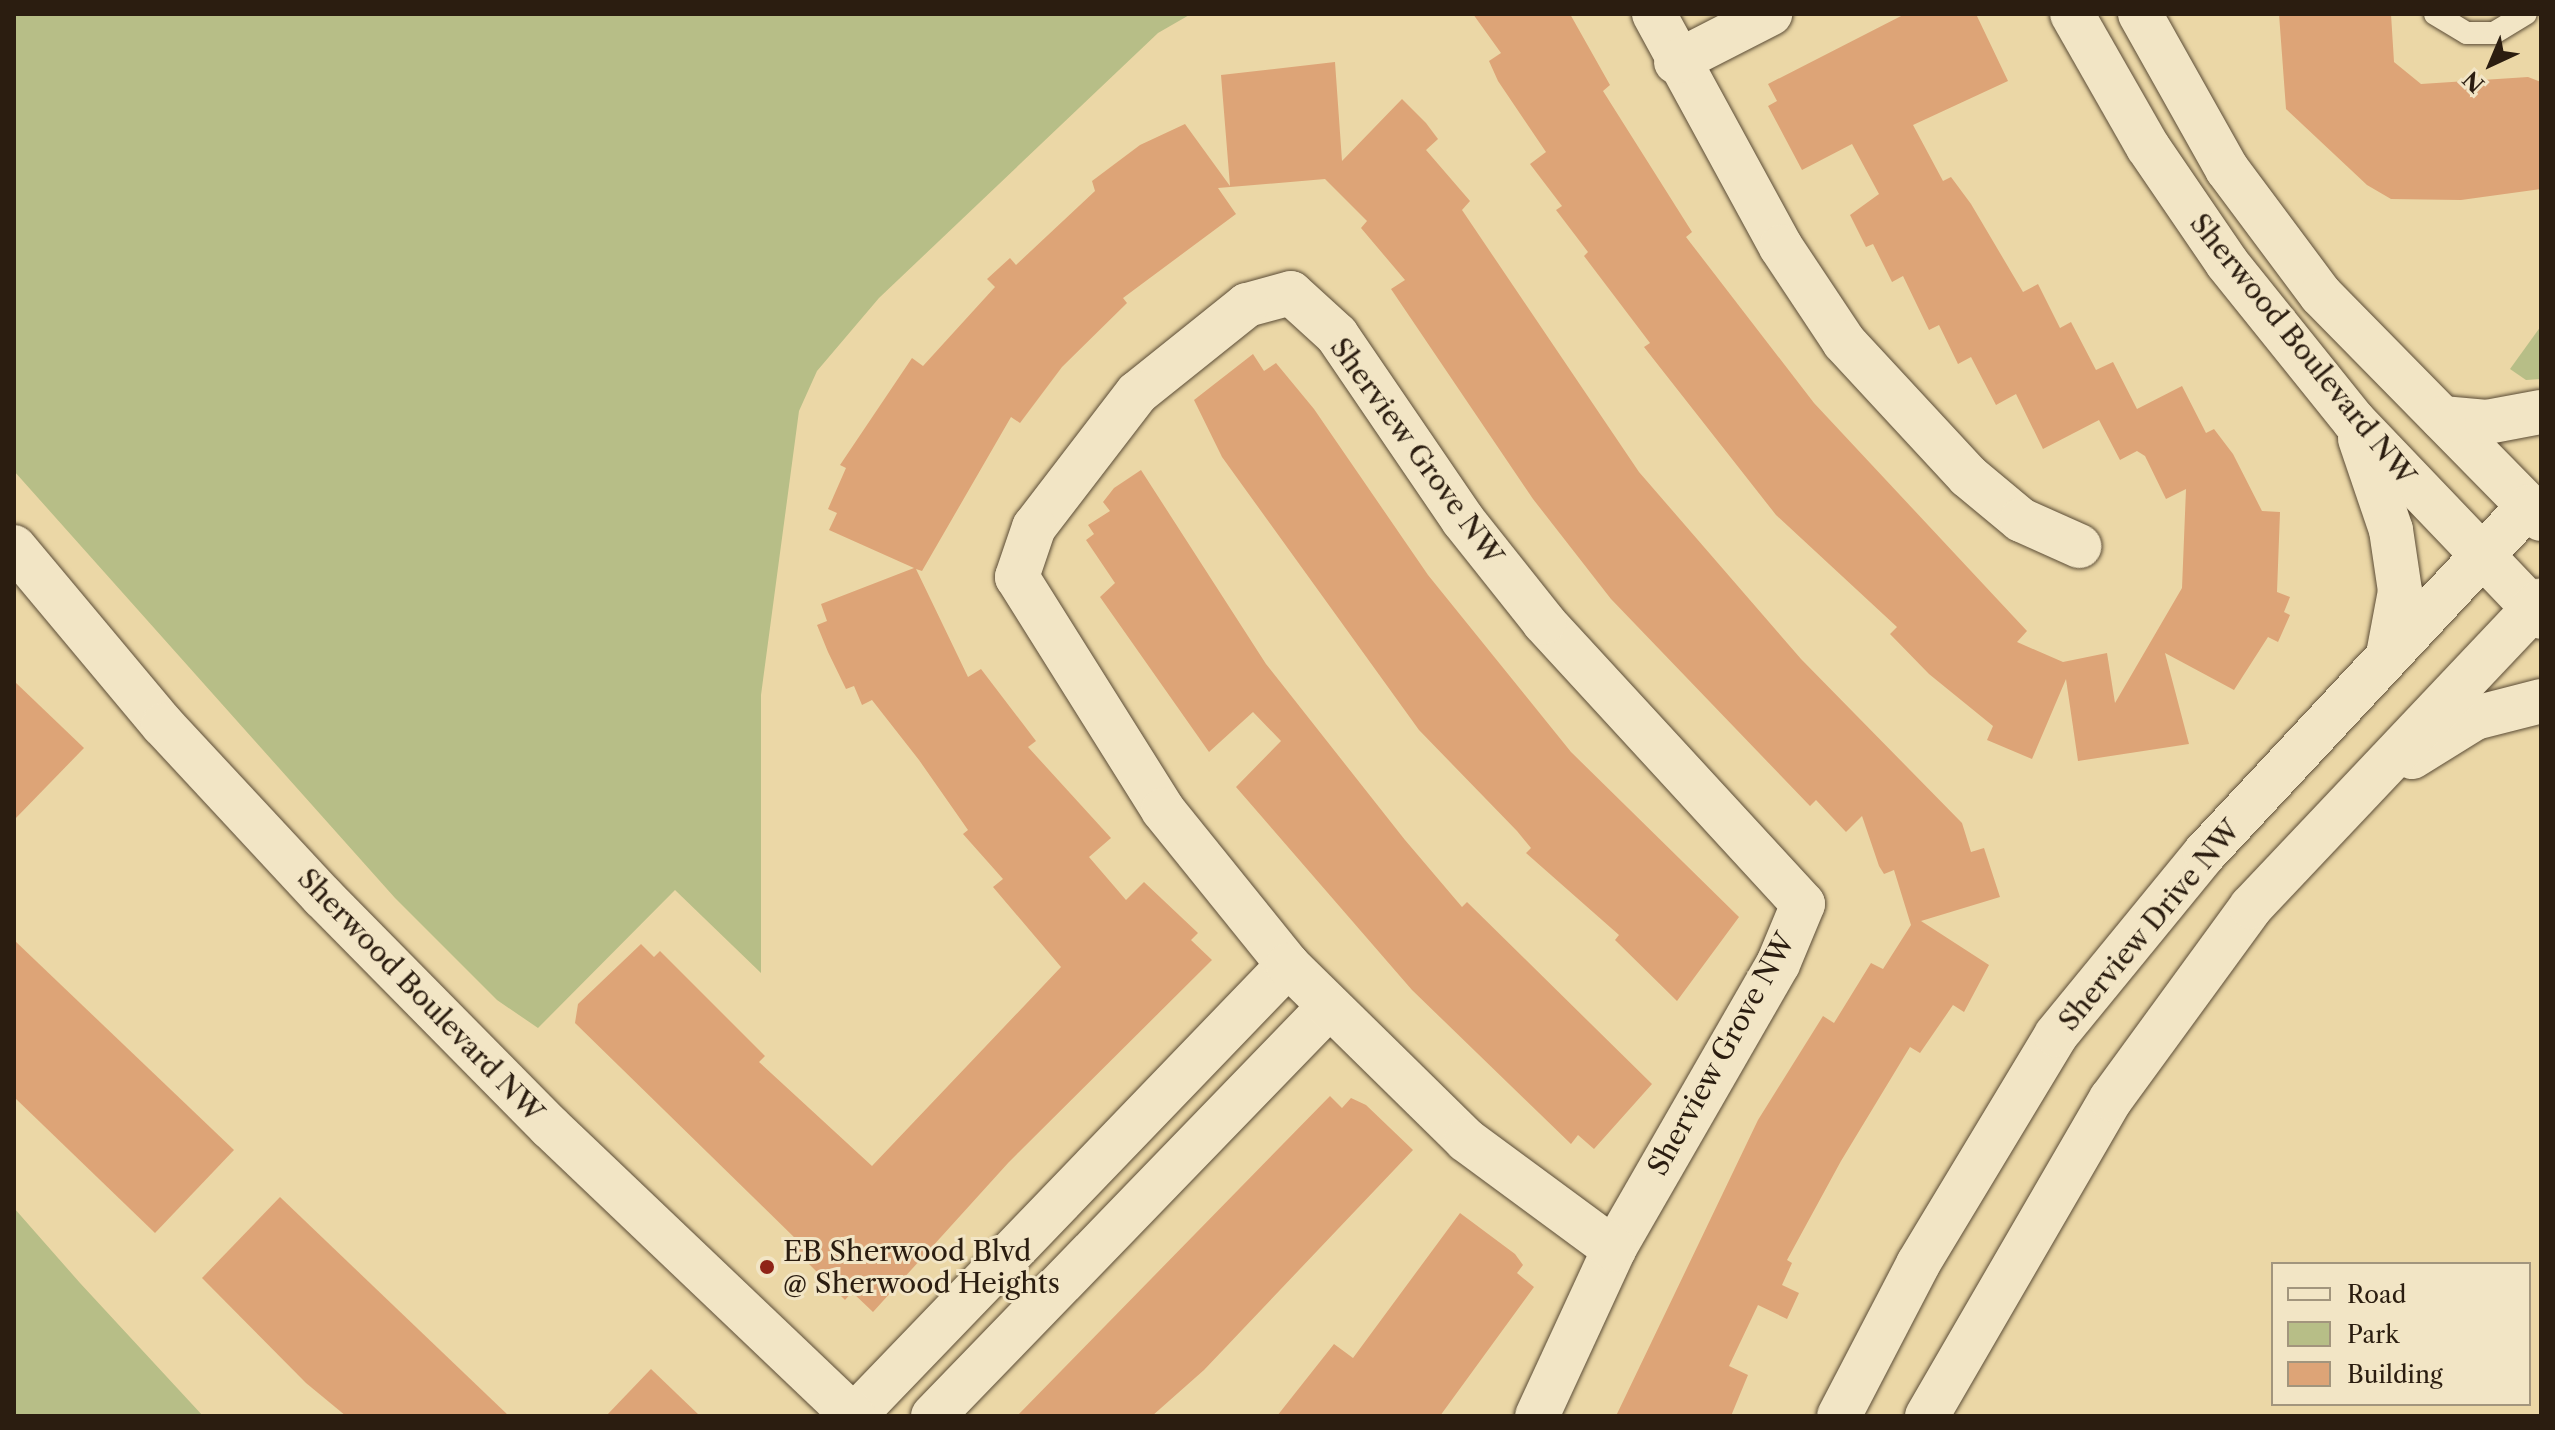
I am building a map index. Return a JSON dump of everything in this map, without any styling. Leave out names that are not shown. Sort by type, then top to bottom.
[{"type":"street","points":[[1654,14],[1676,62],[1788,259],[1880,386],[2021,520],[2079,546]]},
{"type":"street","points":[[1676,62],[1770,14]]},
{"type":"street","name":"Sherwood Boulevard NW","points":[[2072,14],[2148,147],[2227,263],[2354,421],[2479,557],[2538,609]]},
{"type":"street","name":"Sherwood Boulevard NW","points":[[2140,14],[2227,169],[2321,295],[2442,418],[2537,507]]},
{"type":"street","name":"Sherview Grove NW","points":[[1537,1416],[1614,1249],[1778,964],[1803,904],[1544,622],[1463,520],[1337,335],[1291,293],[1247,305],[1137,393],[1034,527],[1017,577],[1163,810],[1288,965],[1328,1008],[1466,1140],[1614,1249]]},
{"type":"street","points":[[2442,418],[2487,422],[2541,412]]},
{"type":"street","points":[[2354,421],[2391,530],[2400,591],[2388,656]]},
{"type":"street","name":"Sherview Drive NW","points":[[1839,1416],[1918,1264],[2056,1035],[2205,853],[2479,557],[2537,507]]},
{"type":"street","name":"Sherwood Boulevard NW","points":[[14,547],[163,725],[345,919],[854,1416]]},
{"type":"street","points":[[1927,1416],[2111,1099],[2251,907],[2359,789],[2538,609]]},
{"type":"street","points":[[2359,789],[2475,718],[2541,701]]},
{"type":"street","points":[[854,1416],[1288,965]]},
{"type":"street","points":[[933,1416],[1328,1008]]},
{"type":"lane","points":[[2435,14],[2467,33],[2494,33],[2526,14]]},
{"type":"green space","points":[[14,14],[1191,14],[1158,33],[879,298],[817,371],[799,411],[761,695],[761,973],[675,890],[538,1028],[497,1000],[395,898],[14,471]]},
{"type":"green space","points":[[2541,326],[2541,379],[2526,380],[2510,369]]},
{"type":"green space","points":[[14,1208],[80,1283],[203,1416],[14,1416]]},
{"type":"building","points":[[1473,14],[1570,14],[1610,85],[1603,91],[1692,232],[1686,237],[1814,403],[2027,631],[2017,642],[2063,662],[2107,653],[2115,703],[2182,588],[2186,489],[2166,499],[2145,456],[2137,451],[2120,460],[2099,420],[2043,449],[2016,394],[1996,405],[1971,357],[1958,364],[1939,325],[1929,330],[1903,276],[1892,282],[1873,244],[1866,247],[1850,215],[1879,194],[1852,144],[1802,170],[1768,106],[1777,101],[1768,84],[1905,14],[1976,14],[2008,81],[1913,125],[1943,181],[1951,177],[1971,204],[2023,292],[2038,284],[2060,328],[2071,322],[2096,370],[2113,362],[2137,409],[2182,386],[2206,433],[2214,429],[2233,454],[2262,511],[2280,512],[2277,592],[2290,597],[2284,612],[2290,615],[2278,642],[2268,637],[2234,690],[2165,653],[2189,744],[2078,761],[2066,679],[2032,759],[1987,740],[1993,726],[1929,674],[1890,634],[1897,627],[1776,515],[1644,347],[1650,343],[1584,256],[1588,252],[1556,210],[1562,206],[1530,164],[1546,152],[1498,81],[1489,61],[1501,53]]},
{"type":"building","points":[[2279,14],[2391,14],[2394,62],[2421,84],[2528,77],[2541,82],[2541,189],[2461,200],[2391,199],[2367,185],[2286,109]]},
{"type":"building","points":[[1335,62],[1342,161],[1402,99],[1426,123],[1438,139],[1426,150],[1470,201],[1462,210],[1639,472],[1801,659],[1962,823],[1971,852],[1984,848],[2000,897],[1921,921],[1989,965],[1964,1012],[1953,1005],[1920,1053],[1910,1047],[1841,1161],[1787,1260],[1792,1263],[1782,1285],[1799,1293],[1787,1319],[1758,1305],[1729,1366],[1748,1375],[1731,1416],[1616,1416],[1758,1120],[1823,1016],[1834,1023],[1871,963],[1883,969],[1911,925],[1894,870],[1884,874],[1879,866],[1862,816],[1846,832],[1816,800],[1810,806],[1611,599],[1533,499],[1391,289],[1405,280],[1361,228],[1367,221],[1325,179],[1218,188],[1236,214],[1123,298],[1127,303],[1062,367],[1020,423],[1011,417],[922,571],[916,569],[968,677],[981,669],[1036,741],[1028,747],[1111,838],[1089,857],[1126,900],[1144,882],[1198,933],[1191,940],[1212,960],[1009,1162],[873,1312],[852,1292],[845,1300],[793,1248],[799,1242],[575,1023],[578,1004],[641,944],[654,957],[660,951],[765,1056],[759,1062],[872,1166],[1061,967],[993,887],[1003,879],[963,834],[968,830],[919,760],[872,700],[862,705],[854,686],[846,689],[828,652],[817,625],[827,621],[821,604],[914,568],[829,530],[837,513],[828,509],[846,468],[840,465],[912,358],[923,366],[995,287],[987,279],[1010,258],[1016,265],[1095,191],[1092,181],[1140,145],[1185,124],[1230,186],[1221,75]]},
{"type":"building","points":[[1253,354],[1264,371],[1276,363],[1314,409],[1428,575],[1571,752],[1739,917],[1677,1001],[1615,940],[1619,935],[1526,853],[1531,848],[1517,831],[1419,730],[1222,457],[1194,400]]},
{"type":"building","points":[[1141,470],[1266,664],[1405,840],[1462,907],[1467,902],[1652,1084],[1594,1149],[1578,1135],[1571,1144],[1412,990],[1236,787],[1281,741],[1253,712],[1209,752],[1100,597],[1115,583],[1086,540],[1094,534],[1088,525],[1110,511],[1103,502],[1114,488]]},
{"type":"building","points":[[14,681],[84,748],[14,820]]},
{"type":"building","points":[[14,940],[234,1150],[155,1233],[14,1097]]},
{"type":"building","points":[[1330,1096],[1342,1108],[1351,1098],[1366,1105],[1413,1150],[1204,1370],[1152,1416],[1017,1416]]},
{"type":"building","points":[[280,1197],[509,1416],[346,1416],[306,1383],[202,1278]]},
{"type":"building","points":[[1460,1213],[1515,1254],[1523,1265],[1517,1273],[1534,1287],[1440,1416],[1277,1416],[1334,1344],[1353,1358]]},
{"type":"building","points":[[651,1369],[700,1416],[606,1416]]},
{"type":"place","name":"EB Sherwood Blvd @ Sherwood Heights","points":[[767,1267]]}]
